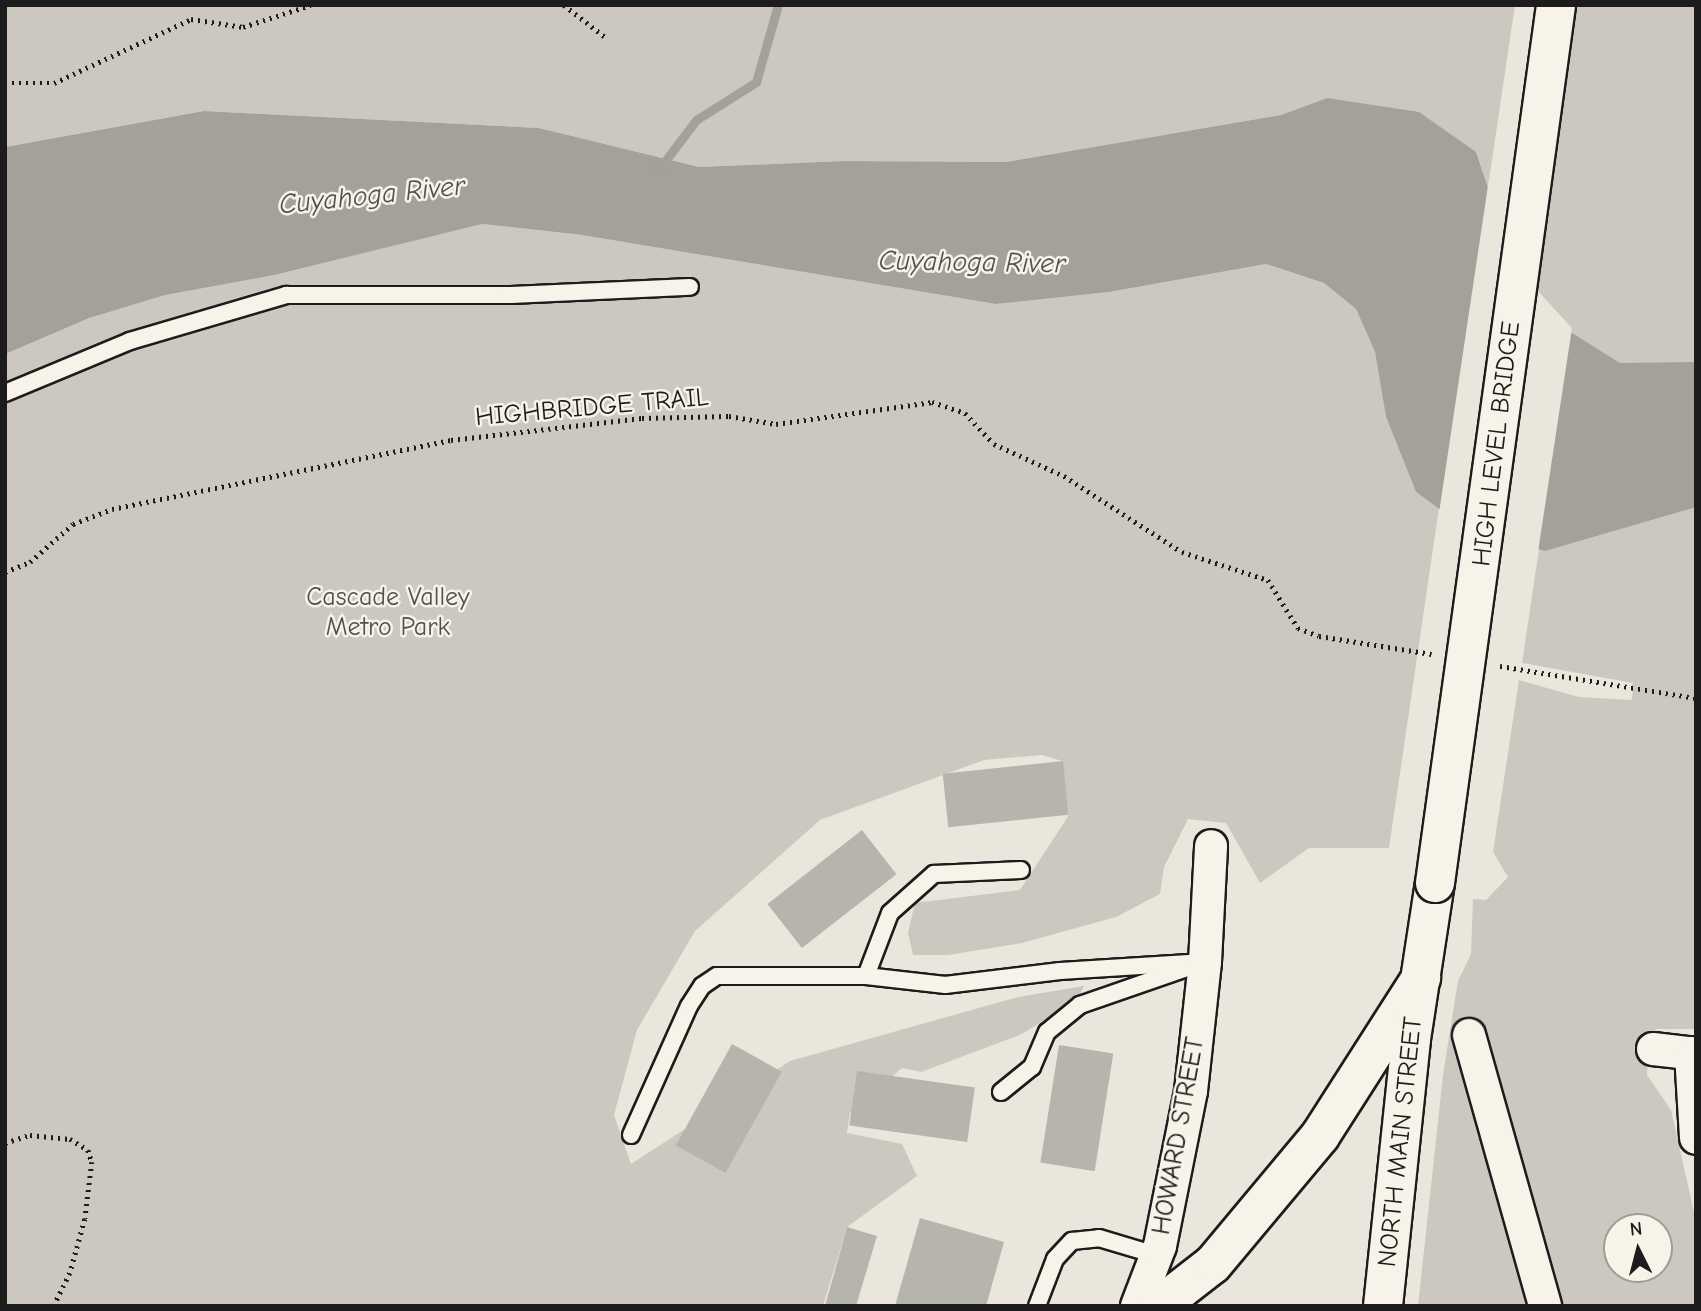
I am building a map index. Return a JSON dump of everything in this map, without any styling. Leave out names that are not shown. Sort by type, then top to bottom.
[{"type":"main road","name":"HIGH LEVEL BRIDGE","points":[[1421,978],[1556,5]]},
{"type":"main road","points":[[1158,1306],[1213,1264],[1320,1136],[1421,978]]},
{"type":"main road","name":"NORTH MAIN STREET","points":[[1383,1306],[1421,978]]},
{"type":"street","name":"HOWARD STREET","points":[[1137,1306],[1156,1255],[1191,1091],[1205,962],[1211,846]]},
{"type":"street","points":[[1469,1035],[1545,1306]]},
{"type":"street","points":[[1653,1048],[1693,1054],[1696,1138]]},
{"type":"lane","points":[[5,393],[130,341],[286,295],[511,295],[690,287]]},
{"type":"lane","points":[[866,976],[890,913],[934,874],[1021,870]]},
{"type":"lane","points":[[631,1135],[702,986],[717,976],[866,976],[946,985],[1060,971],[1205,962]]},
{"type":"lane","points":[[1001,1092],[1032,1067],[1047,1032],[1080,1005],[1205,962]]},
{"type":"lane","points":[[1037,1306],[1055,1259],[1072,1241],[1099,1238],[1156,1255]]},
{"type":"path","points":[[5,83],[54,83],[191,19],[243,27],[311,5]]},
{"type":"path","points":[[564,5],[604,37]]},
{"type":"path","name":"HIGHBRIDGE TRAIL","points":[[5,572],[30,562],[73,524],[112,509],[451,440],[642,418],[729,416],[776,424],[932,402],[965,413],[994,444],[1064,476],[1182,552],[1268,580],[1298,628]]},
{"type":"path","points":[[5,1143],[30,1135],[61,1137],[88,1150],[92,1162],[85,1219],[70,1273],[54,1306]]},
{"type":"green space","points":[[5,5],[1515,5],[1488,187],[1476,152],[1327,98],[1281,115],[1006,162],[843,161],[699,167],[539,128],[204,111],[5,147]]},
{"type":"green space","points":[[1558,5],[1696,5],[1696,1029],[1656,1029],[1648,1043],[1647,1075],[1671,1110],[1696,1221],[1696,1306],[1418,1306],[1443,1075],[1458,981],[1471,954],[1473,899],[1486,900],[1508,877],[1493,852],[1519,680],[1579,697],[1632,700],[1633,683],[1522,663],[1539,549],[1665,363],[1620,363],[1558,324],[1517,273]]},
{"type":"green space","name":"Cascade Valley Metro Park","points":[[5,221],[441,234],[482,224],[582,235],[996,304],[1109,292],[1266,264],[1324,283],[1356,309],[1375,352],[1386,417],[1416,492],[1439,508],[1389,848],[1309,848],[1260,883],[1226,823],[1188,819],[1164,867],[1160,894],[1116,917],[1022,943],[948,955],[913,955],[908,933],[915,903],[1020,890],[1069,815],[1062,761],[1042,755],[984,760],[820,820],[695,931],[637,1030],[614,1115],[631,1164],[790,1061],[1018,997],[1084,986],[1077,1000],[1022,1034],[921,1072],[902,1068],[850,1113],[847,1133],[902,1144],[917,1176],[847,1227],[823,1306],[5,1306]]},
{"type":"water","name":"Cuyahoga River","points":[[1327,98],[1419,112],[1476,152],[1517,273],[1558,324],[1620,363],[1696,362],[1696,507],[1545,551],[1463,526],[1416,492],[1386,417],[1375,352],[1356,309],[1324,283],[1266,264],[1109,292],[996,304],[582,235],[482,224],[274,275],[165,295],[89,318],[5,354],[5,147],[204,111],[539,128],[699,167],[843,161],[1006,162],[1281,115]]},
{"type":"pier","points":[[1489,179],[1520,272],[1572,328],[1538,552],[1462,530],[1439,513]]},
{"type":"building","points":[[1063,761],[1069,815],[948,827],[943,774]]},
{"type":"building","points":[[862,830],[896,874],[802,948],[767,904]]},
{"type":"building","points":[[732,1044],[782,1072],[726,1173],[676,1145]]},
{"type":"building","points":[[1059,1045],[1113,1054],[1095,1171],[1040,1163]]},
{"type":"building","points":[[857,1071],[975,1088],[967,1142],[849,1125]]},
{"type":"building","points":[[920,1218],[1004,1242],[986,1306],[895,1306]]},
{"type":"building","points":[[847,1227],[877,1236],[856,1306],[825,1306]]},
{"type":"waterway","points":[[659,169],[696,120],[756,82],[778,5]]}]
